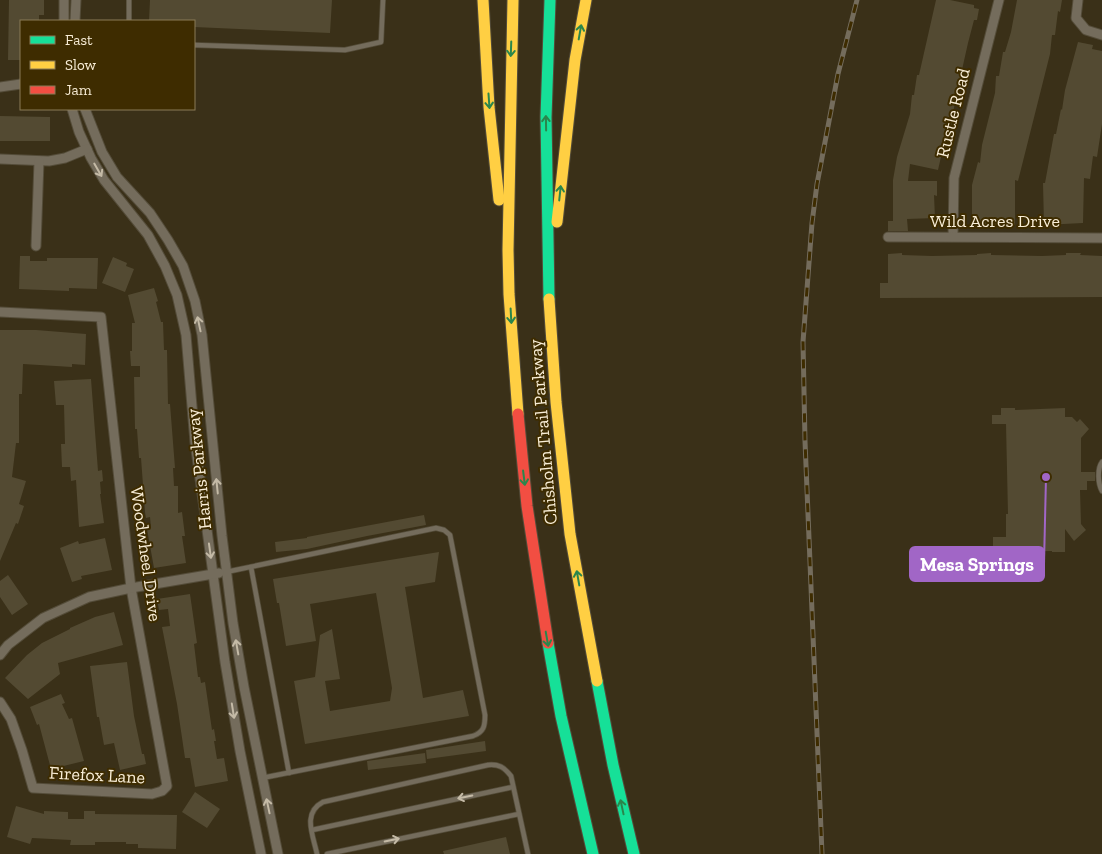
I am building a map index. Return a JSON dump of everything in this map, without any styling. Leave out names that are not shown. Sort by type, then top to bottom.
[{"type":"highway","points":[[483,0],[489,107],[509,292]]},
{"type":"highway","name":"Chisholm Trail Parkway","points":[[513,0],[508,172],[509,292],[516,405],[542,607],[565,737],[593,854]]},
{"type":"highway","name":"Chisholm Trail Parkway","points":[[550,0],[546,117],[549,294],[556,402],[570,534],[598,692],[634,854]]},
{"type":"highway","points":[[549,294],[570,96],[586,0]]},
{"type":"street","points":[[64,0],[64,20]]},
{"type":"street","points":[[75,20],[76,0]]},
{"type":"street","name":"Rustle Road","points":[[953,236],[954,178],[1000,0]]},
{"type":"street","points":[[1078,0],[1076,18],[1086,30],[1102,35]]},
{"type":"street","points":[[0,87],[20,84]]},
{"type":"street","name":"Harris Parkway","points":[[72,110],[79,132],[104,180],[148,235],[165,266],[177,294],[186,335],[195,442],[225,662],[240,751],[261,854]]},
{"type":"street","name":"Harris Parkway","points":[[84,110],[102,152],[117,176],[150,213],[168,240],[183,266],[195,301],[202,335],[226,572],[244,687],[278,854]]},
{"type":"street","points":[[0,159],[57,160],[87,149]]},
{"type":"street","points":[[36,246],[39,161]]},
{"type":"street","name":"Wild Acres Drive","points":[[888,237],[1102,238]]},
{"type":"street","name":"Woodwheel Drive","points":[[0,312],[101,317],[131,588],[167,786],[162,791]]},
{"type":"street","points":[[0,655],[8,645],[43,618],[88,596],[226,572]]},
{"type":"street","name":"Firefox Lane","points":[[0,702],[11,718],[33,788],[152,794],[162,791]]},
{"type":"lane","points":[[129,20],[130,0]]},
{"type":"lane","points":[[195,45],[345,50],[381,42],[382,0]]},
{"type":"lane","points":[[1102,462],[1099,466],[1099,484],[1102,491]]},
{"type":"lane","points":[[226,572],[436,528],[444,530],[450,535],[479,680],[485,715],[485,727],[480,733],[262,778]]},
{"type":"lane","points":[[250,567],[289,773]]},
{"type":"lane","points":[[318,854],[310,822],[311,814],[316,806],[323,802],[497,764],[505,768],[511,776],[528,854]]},
{"type":"lane","points":[[312,830],[513,786]]},
{"type":"lane","points":[[327,854],[519,814]]},
{"type":"building","points":[[9,0],[44,0],[44,15],[39,15],[39,20],[20,20],[20,60],[8,60]]},
{"type":"building","points":[[150,0],[332,0],[330,33],[195,27],[195,20],[149,20]]},
{"type":"building","points":[[936,0],[950,0],[974,5],[974,8],[979,9],[977,20],[974,20],[968,43],[951,127],[949,127],[938,170],[910,164],[908,181],[937,181],[937,196],[934,195],[935,218],[907,219],[908,231],[888,231],[888,221],[893,221],[893,180],[897,157],[910,114],[912,95],[914,95],[917,75],[919,75]]},
{"type":"building","points":[[1017,0],[1062,0],[1018,181],[1015,180],[1015,225],[972,226],[972,185],[978,162],[980,163],[982,145],[995,93],[996,76],[999,76],[1003,52],[1005,52],[1011,32]]},
{"type":"building","points":[[1078,42],[1093,45],[1092,49],[1102,51],[1102,124],[1097,157],[1093,156],[1090,179],[1084,178],[1083,223],[1044,225],[1043,183],[1045,183],[1054,134],[1056,134]]},
{"type":"building","points":[[0,116],[50,117],[50,141],[0,141]]},
{"type":"building","points":[[902,253],[902,255],[932,256],[991,253],[991,255],[1042,256],[1081,253],[1080,255],[1102,256],[1102,297],[880,298],[880,283],[888,283],[888,254]]},
{"type":"building","points":[[20,256],[30,256],[30,261],[47,261],[47,258],[98,258],[97,289],[69,288],[69,291],[19,289]]},
{"type":"building","points":[[113,257],[127,263],[126,266],[134,269],[125,292],[102,283]]},
{"type":"building","points":[[154,288],[161,322],[163,322],[164,350],[167,350],[168,404],[170,404],[175,468],[173,468],[174,486],[178,486],[178,513],[182,512],[185,536],[182,536],[186,563],[154,568],[147,529],[151,528],[150,517],[146,518],[141,458],[139,458],[137,429],[135,429],[134,377],[140,377],[140,366],[131,366],[132,323],[135,323],[128,295]]},
{"type":"building","points":[[0,330],[36,330],[86,334],[85,365],[72,364],[72,367],[23,364],[22,394],[19,394],[19,443],[16,443],[12,477],[26,481],[19,504],[24,506],[18,524],[16,523],[0,561]]},
{"type":"building","points":[[91,379],[98,471],[102,470],[103,481],[100,482],[100,494],[104,523],[79,527],[76,480],[71,481],[70,467],[62,467],[61,444],[65,444],[64,405],[56,405],[54,381]]},
{"type":"building","points":[[1001,408],[1015,408],[1015,410],[1065,408],[1065,417],[1072,417],[1077,422],[1080,419],[1089,429],[1081,438],[1081,472],[1095,472],[1095,481],[1087,481],[1087,490],[1080,490],[1081,524],[1086,530],[1074,541],[1065,529],[1065,552],[1002,552],[1002,546],[993,546],[993,537],[1006,537],[1006,514],[1008,514],[1006,424],[992,424],[992,415],[1001,415]]},
{"type":"building","points":[[424,515],[426,525],[307,549],[276,552],[275,542],[307,538]]},
{"type":"building","points":[[105,538],[112,570],[81,576],[82,579],[72,582],[60,548],[78,541],[79,544]]},
{"type":"building","points":[[439,552],[435,582],[405,587],[423,698],[463,690],[469,716],[305,744],[294,681],[315,677],[320,635],[332,629],[340,679],[325,681],[330,711],[390,701],[392,688],[376,593],[310,604],[316,641],[286,646],[273,579]]},
{"type":"building","points":[[8,575],[28,604],[12,615],[0,597],[0,581]]},
{"type":"building","points":[[190,594],[197,643],[194,644],[198,677],[200,677],[201,683],[205,682],[212,730],[214,729],[216,741],[214,741],[217,759],[224,758],[228,781],[195,787],[190,758],[185,758],[162,627],[170,626],[168,609],[159,610],[157,599]]},
{"type":"building","points":[[114,612],[123,645],[58,663],[60,674],[28,699],[5,678],[27,655],[42,643],[95,617]]},
{"type":"building","points":[[127,662],[134,716],[146,764],[120,770],[114,743],[104,745],[99,717],[97,717],[90,666]]},
{"type":"building","points":[[61,694],[65,703],[62,704],[69,719],[72,718],[84,761],[51,769],[39,724],[37,725],[30,707]]},
{"type":"building","points":[[485,741],[486,751],[427,759],[426,750]]},
{"type":"building","points":[[425,753],[426,763],[368,770],[367,761]]},
{"type":"building","points":[[195,792],[220,809],[207,828],[182,812]]},
{"type":"building","points":[[16,806],[44,814],[44,811],[68,812],[68,819],[84,819],[84,811],[95,811],[95,814],[177,815],[176,849],[138,848],[138,844],[126,844],[126,842],[95,842],[95,845],[70,845],[71,840],[32,838],[30,844],[7,837]]},
{"type":"building","points":[[506,837],[510,854],[444,854],[443,851]]},
{"type":"railway","points":[[822,854],[805,441],[803,342],[812,223],[817,184],[838,74],[857,0]]},
{"type":"traffic: fast","points":[[549,299],[546,117],[550,0]]},
{"type":"traffic: fast","points":[[548,643],[561,716],[593,854]]},
{"type":"traffic: fast","points":[[597,681],[613,765],[634,854]]},
{"type":"traffic: slow","points":[[483,0],[489,107],[499,200]]},
{"type":"traffic: slow","points":[[513,0],[508,250],[509,294],[518,414]]},
{"type":"traffic: slow","points":[[557,222],[575,60],[586,0]]},
{"type":"traffic: slow","points":[[549,299],[556,402],[570,534],[597,681]]},
{"type":"traffic: jam","points":[[518,414],[527,506],[548,643]]},
{"type":"place","name":"Mesa Springs","points":[[1046,477]]}]
